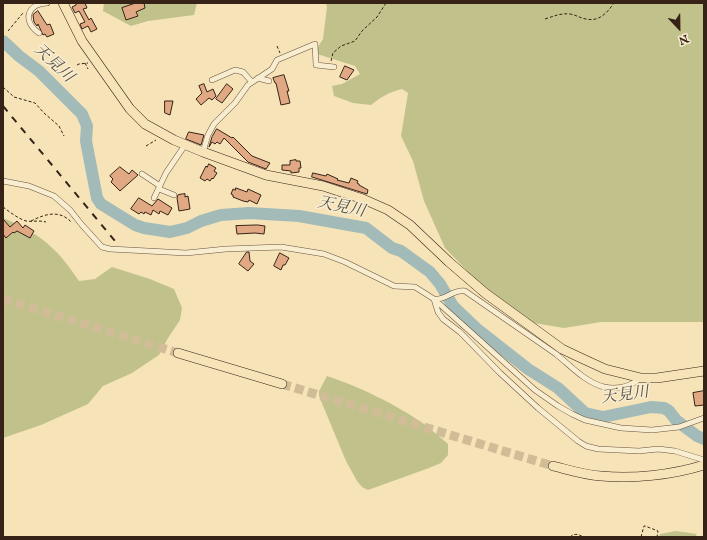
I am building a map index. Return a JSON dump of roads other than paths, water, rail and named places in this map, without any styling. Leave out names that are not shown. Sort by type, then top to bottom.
[{"type":"highway","points":[[63,3],[82,41],[96,62],[130,109],[145,124],[185,145],[266,175],[323,186],[388,210],[410,225],[449,262],[485,293],[562,349],[605,369],[641,378],[665,377],[704,371]]},
{"type":"highway","points":[[178,353],[282,384]]},
{"type":"highway","points":[[553,466],[577,472],[608,476],[656,475],[702,464]]},
{"type":"street","points":[[38,33],[32,28],[29,22],[33,7],[41,3],[47,3]]},
{"type":"street","points":[[203,152],[210,129],[235,103],[248,85],[272,70],[277,60],[315,44],[316,65],[332,67]]},
{"type":"street","points":[[212,80],[235,70],[243,72],[252,82]]},
{"type":"street","points":[[258,78],[269,81]]},
{"type":"street","points":[[154,198],[185,145]]},
{"type":"street","points":[[142,174],[160,187],[174,194]]},
{"type":"street","points":[[3,181],[29,186],[54,196],[63,202],[102,247],[110,249],[186,253],[281,246],[324,254],[345,262],[394,286],[415,287],[437,300],[535,390],[572,414],[585,420],[621,428],[652,430],[679,427],[704,418]]},
{"type":"street","points":[[437,300],[456,292],[465,291],[509,321],[595,384],[605,387],[623,388],[636,383],[641,378]]},
{"type":"street","points":[[437,300],[438,312],[443,319],[460,332],[500,373],[538,408],[586,446],[598,449],[639,451],[658,449],[675,451],[702,464]]},
{"type":"waterway","name":"天見川","points":[[3,41],[19,56],[39,71],[82,114],[87,126],[86,141],[97,198],[101,204],[135,225],[170,232],[187,228],[201,221],[221,215],[249,213],[299,216],[366,228],[392,248],[401,251],[430,272],[440,284],[453,306],[477,329],[528,369],[558,388],[585,413],[603,417],[651,407],[664,408],[685,427],[697,436],[704,439]]},
{"type":"tunnel","points":[[3,299],[178,353]]},
{"type":"tunnel","points":[[282,384],[553,466]]},
{"type":"railway","points":[[3,106],[115,241]]}]
